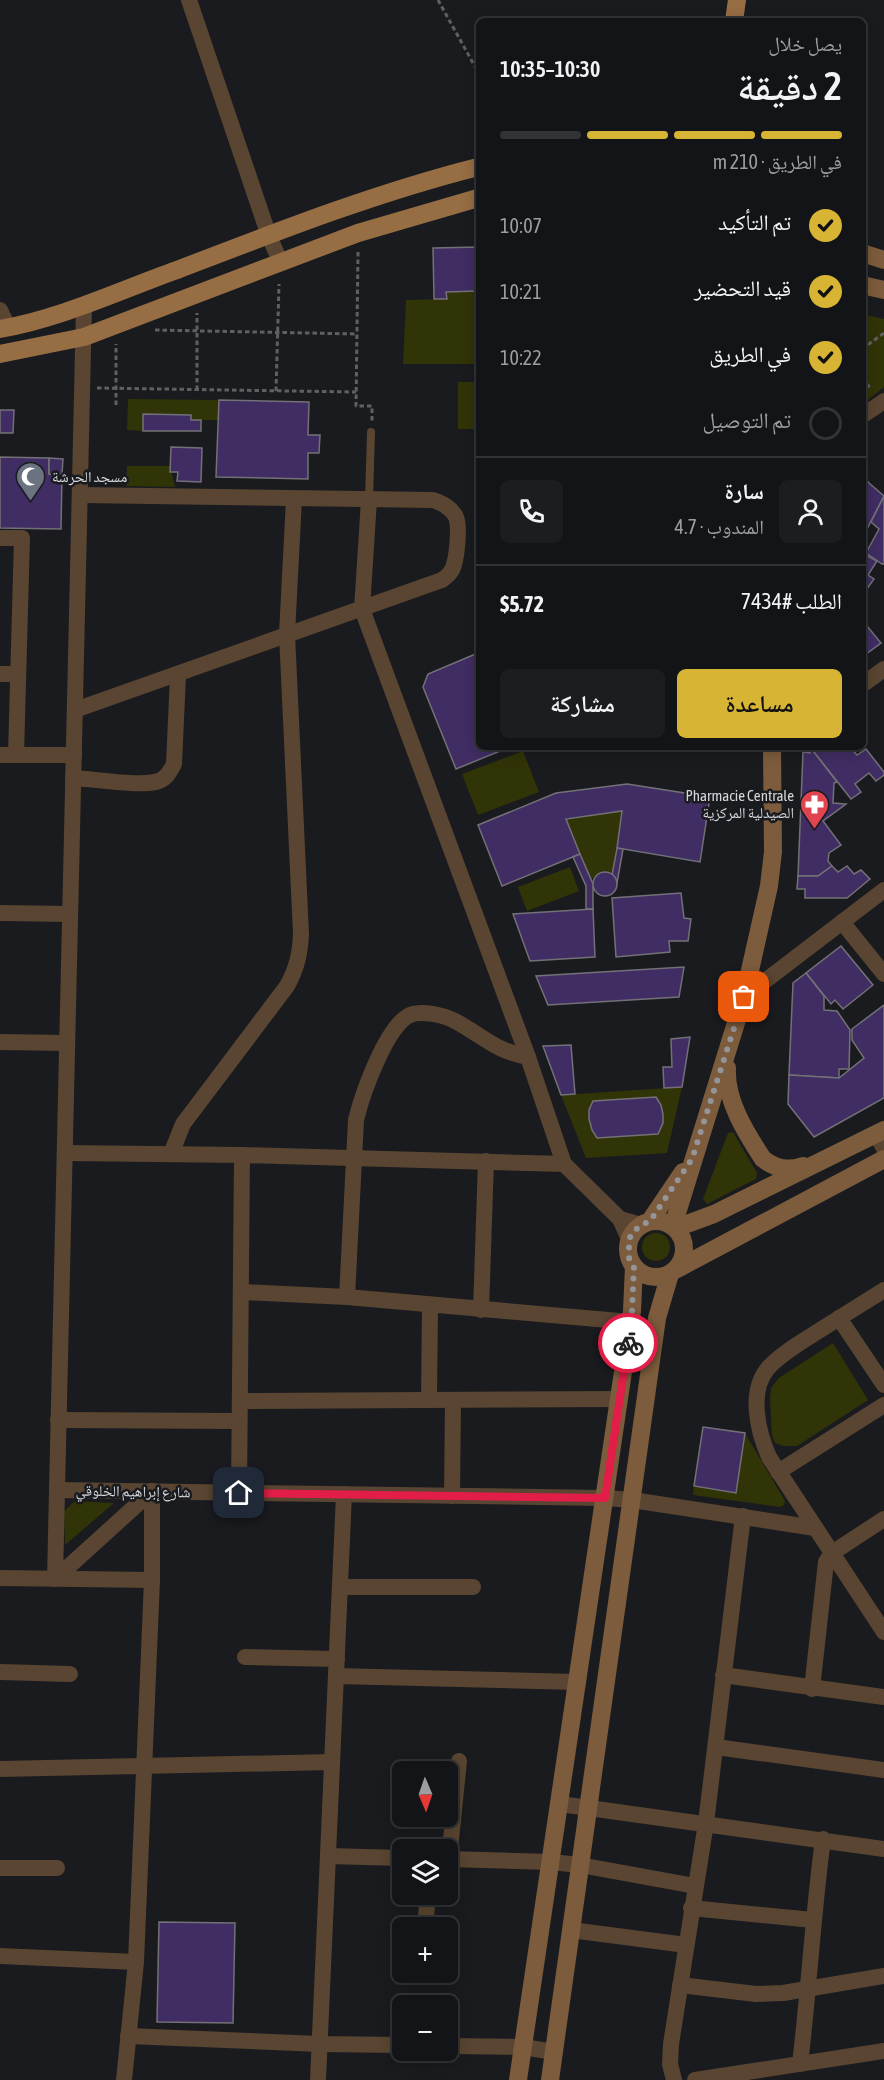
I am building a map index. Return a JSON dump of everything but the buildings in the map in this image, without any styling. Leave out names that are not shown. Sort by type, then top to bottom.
[{"type":"main road","points":[[4,328],[84,306],[357,202],[476,168]]},
{"type":"main road","points":[[0,354],[84,337],[358,233],[476,199]]},
{"type":"main road","points":[[866,254],[884,260]]},
{"type":"main road","points":[[674,1227],[692,1159],[744,997],[769,886],[776,750]]},
{"type":"main road","points":[[728,1051],[726,1086],[764,1159],[772,1166],[793,1170],[881,1138]]},
{"type":"main road","points":[[674,1227],[714,1214],[836,1154]]},
{"type":"main road","points":[[692,1159],[645,1223],[634,1231],[629,1239],[629,1258],[634,1266],[647,1276],[663,1276],[674,1271],[884,1159]]},
{"type":"main road","points":[[550,2080],[657,1318],[674,1271],[685,1252],[681,1235],[674,1227],[658,1220],[645,1223]]},
{"type":"main road","points":[[518,2080],[631,1322],[634,1266]]},
{"type":"street","points":[[189,0],[269,236],[280,261]]},
{"type":"street","points":[[55,1579],[84,306]]},
{"type":"street","points":[[0,310],[4,328]]},
{"type":"street","points":[[866,414],[883,403]]},
{"type":"street","points":[[75,710],[442,580],[448,576],[455,562],[458,527],[456,518],[450,509],[433,500],[80,495]]},
{"type":"street","points":[[171,1154],[183,1124],[287,986],[300,957],[301,934],[286,634],[294,499]]},
{"type":"street","points":[[369,500],[363,609],[528,1057],[564,1164],[620,1219],[629,1239]]},
{"type":"street","points":[[0,538],[22,538],[18,674],[8,755],[74,755]]},
{"type":"street","points":[[866,682],[884,669]]},
{"type":"street","points":[[0,674],[18,674]]},
{"type":"street","points":[[73,778],[145,783],[160,780],[169,774],[174,764],[178,675]]},
{"type":"street","points":[[744,997],[884,890]]},
{"type":"street","points":[[0,913],[70,914]]},
{"type":"street","points":[[842,922],[884,974]]},
{"type":"street","points":[[347,1297],[357,1120],[361,1100],[388,1040],[399,1023],[411,1014],[430,1014],[452,1019],[509,1054],[528,1057]]},
{"type":"street","points":[[0,1042],[67,1043]]},
{"type":"street","points":[[64,1153],[242,1155],[564,1164]]},
{"type":"street","points":[[239,1493],[242,1155]]},
{"type":"street","points":[[481,1310],[486,1161]]},
{"type":"street","points":[[620,1219],[645,1223]]},
{"type":"street","points":[[882,1626],[778,1472],[760,1437],[758,1415],[761,1382],[767,1370],[784,1353],[884,1290]]},
{"type":"street","points":[[241,1292],[347,1297],[631,1322]]},
{"type":"street","points":[[429,1400],[430,1305]]},
{"type":"street","points":[[839,1318],[884,1385]]},
{"type":"street","points":[[240,1401],[620,1399]]},
{"type":"street","points":[[453,1400],[453,1496]]},
{"type":"street","points":[[778,1472],[884,1405]]},
{"type":"street","points":[[58,1420],[239,1421]]},
{"type":"street","name":"شارع إبراهيم الخلوقي","points":[[57,1490],[605,1498],[632,1500],[815,1528]]},
{"type":"street","points":[[55,1579],[152,1491]]},
{"type":"street","points":[[124,2080],[136,1962],[152,1580],[152,1491]]},
{"type":"street","points":[[318,2080],[344,1494]]},
{"type":"street","points":[[674,2080],[670,2064],[671,2044],[706,1823],[743,1516]]},
{"type":"street","points":[[812,1689],[826,1562],[832,1553],[884,1519]]},
{"type":"street","points":[[0,1578],[152,1580]]},
{"type":"street","points":[[340,1587],[474,1587]]},
{"type":"street","points":[[245,1657],[337,1659]]},
{"type":"street","points":[[0,1672],[70,1674]]},
{"type":"street","points":[[723,1675],[812,1689],[884,1697]]},
{"type":"street","points":[[336,1677],[578,1682]]},
{"type":"street","points":[[716,1747],[884,1770]]},
{"type":"street","points":[[450,1839],[459,1761]]},
{"type":"street","points":[[0,1769],[332,1762]]},
{"type":"street","points":[[560,1804],[884,1849]]},
{"type":"street","points":[[800,2064],[823,1839]]},
{"type":"street","points":[[328,1856],[392,1858]]},
{"type":"street","points":[[458,1859],[580,1864],[695,1886]]},
{"type":"street","points":[[0,1868],[57,1868]]},
{"type":"street","points":[[691,1908],[813,1920]]},
{"type":"street","points":[[572,1930],[686,1945]]},
{"type":"street","points":[[0,1956],[136,1962]]},
{"type":"street","points":[[680,1985],[756,1994],[783,1993],[884,1976]]},
{"type":"street","points":[[128,2036],[392,2046]]},
{"type":"street","points":[[458,2046],[523,2047],[554,2052]]},
{"type":"street","points":[[695,2080],[884,2051]]},
{"type":"lane","points":[[369,500],[372,432]]},
{"type":"path","points":[[438,0],[476,68]]},
{"type":"path","points":[[358,233],[356,406],[372,406],[372,432]]},
{"type":"path","points":[[276,391],[279,284]]},
{"type":"path","points":[[197,313],[197,390]]},
{"type":"path","points":[[153,330],[357,334]]},
{"type":"path","points":[[866,346],[884,333]]},
{"type":"path","points":[[116,343],[116,405]]},
{"type":"path","points":[[82,388],[356,392]]},
{"type":"green space","points":[[476,291],[476,364],[403,364],[406,300],[446,299],[446,292]]},
{"type":"green space","points":[[866,315],[884,319],[884,387],[866,402]]},
{"type":"green space","points":[[458,382],[476,382],[476,429],[458,429]]},
{"type":"green space","points":[[128,399],[219,400],[218,420],[191,420],[191,415],[144,414],[143,431],[127,430]]},
{"type":"green space","points":[[127,466],[170,466],[175,487],[126,486]]},
{"type":"green space","points":[[523,751],[539,792],[478,815],[462,774]]},
{"type":"green space","points":[[622,811],[612,873],[600,872],[591,880],[566,819]]},
{"type":"green space","points":[[570,867],[579,891],[527,911],[518,887]]},
{"type":"green space","points":[[682,1087],[667,1153],[586,1158],[561,1095]]},
{"type":"green space","points":[[733,1132],[757,1173],[756,1179],[707,1204],[703,1199],[728,1133]]},
{"type":"green space","points":[[656,1233],[666,1237],[670,1247],[666,1257],[656,1261],[646,1257],[642,1247],[646,1237]]},
{"type":"green space","points":[[833,1343],[868,1400],[797,1446],[783,1446],[775,1443],[772,1435],[771,1388],[779,1378]]},
{"type":"green space","points":[[745,1433],[785,1501],[784,1505],[780,1507],[693,1495],[694,1486],[736,1492]]},
{"type":"green space","points":[[75,1501],[114,1503],[65,1545],[64,1511]]},
{"type":"way so far","points":[[628,1343],[634,1266],[629,1258],[629,1239],[641,1225],[650,1221],[692,1159],[744,997]]},
{"type":"place","name":"مسجد الحرشة","points":[[31,502]]},
{"type":"place","name":"Pharmacie Centrale الصيدلية المركزية","points":[[815,830]]},
{"type":"route","points":[[239,1493],[605,1498],[628,1343]]}]
